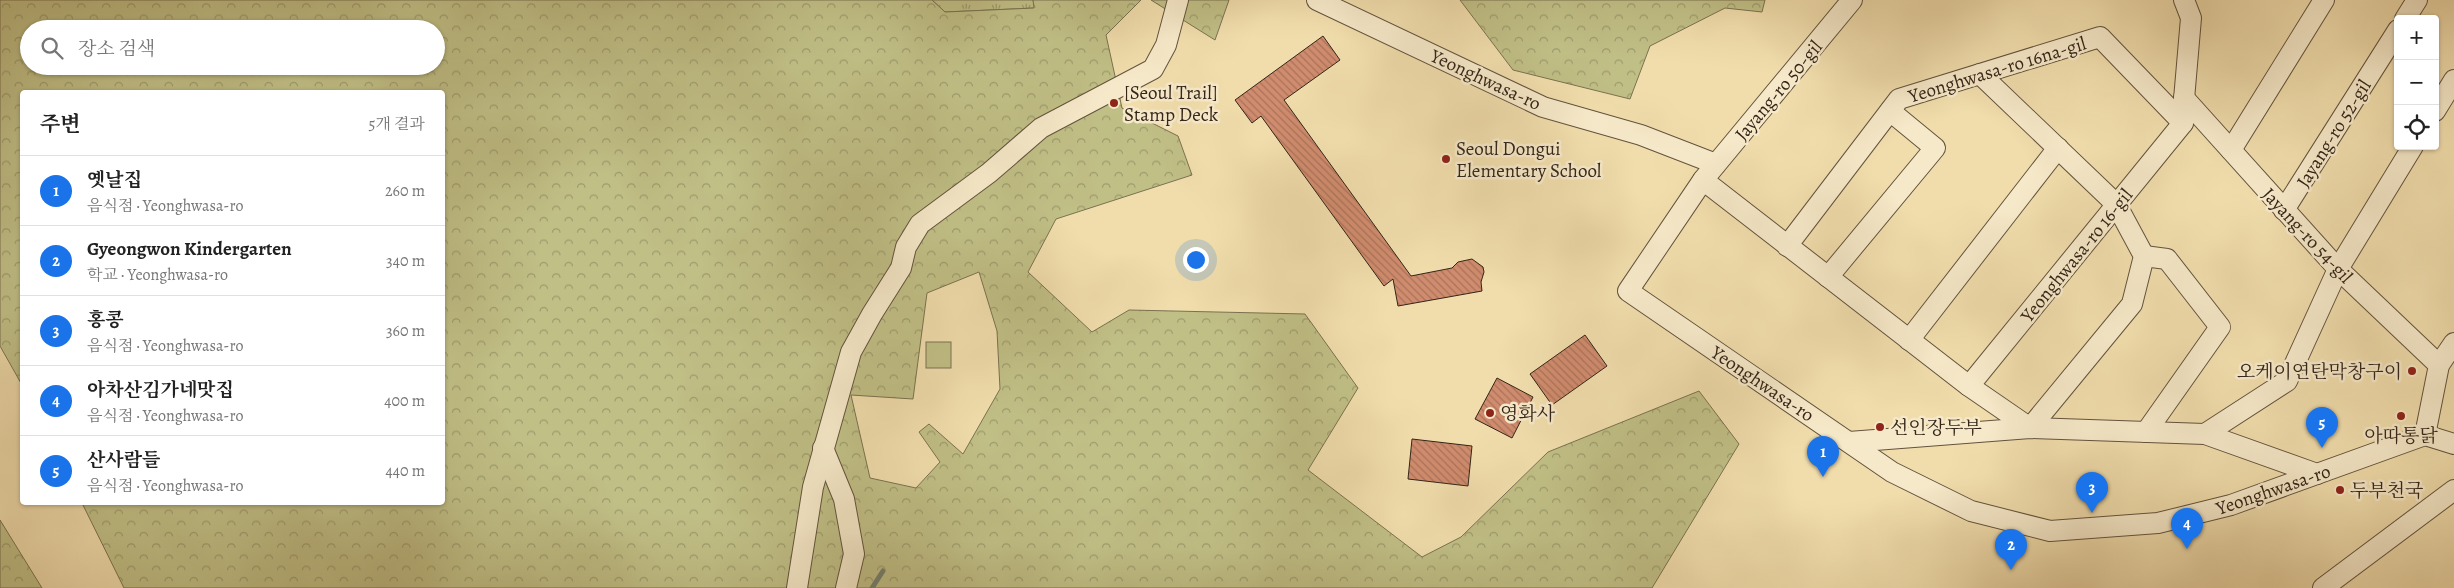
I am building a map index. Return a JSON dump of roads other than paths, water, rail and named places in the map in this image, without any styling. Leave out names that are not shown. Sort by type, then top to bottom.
[{"type":"street","points":[[797,588],[814,487],[823,448],[836,410],[851,352],[901,268],[906,247],[920,224],[989,173],[1041,128],[1153,68],[1166,45],[1178,0]]},
{"type":"street","name":"Yeonghwasa-ro","points":[[1317,0],[1543,107],[1641,134],[1716,164]]},
{"type":"street","name":"Jayang-ro 50-gil","points":[[1703,180],[1852,0]]},
{"type":"street","points":[[2183,123],[2190,18],[2184,0]]},
{"type":"street","points":[[2231,150],[2324,0]]},
{"type":"street","points":[[2408,15],[2417,0]]},
{"type":"street","name":"Jayang-ro 52-gil","points":[[2284,210],[2394,36]]},
{"type":"street","name":"Yeonghwasa-ro 16na-gil","points":[[1787,246],[1898,99],[2100,37],[2183,123]]},
{"type":"street","points":[[1980,74],[2116,204],[2144,256],[2132,304],[2030,428]]},
{"type":"street","points":[[2439,105],[2454,80]]},
{"type":"street","name":"Jayang-ro 54-gil","points":[[2184,98],[2338,269],[2439,365]]},
{"type":"street","points":[[1828,277],[1935,148],[1890,111]]},
{"type":"street","name":"Yeonghwasa-ro 16-gil","points":[[1969,386],[2183,123]]},
{"type":"street","points":[[1909,340],[2058,148]]},
{"type":"street","points":[[2205,434],[2288,381],[2338,269],[2411,150]]},
{"type":"street","points":[[1703,180],[1969,386],[2030,428]]},
{"type":"street","name":"Yeonghwasa-ro","points":[[1703,180],[1628,291],[1892,472],[1971,511],[2050,531],[2158,523],[2232,505],[2425,435]]},
{"type":"street","points":[[2144,256],[2167,259],[2220,327],[2146,432]]},
{"type":"street","points":[[2454,342],[2439,365],[2425,435],[2454,444]]},
{"type":"street","points":[[1849,442],[2030,428],[2205,434],[2317,474]]},
{"type":"street","points":[[823,448],[844,499],[854,554],[846,588]]},
{"type":"street","points":[[2327,587],[2454,490]]},
{"type":"waterway","points":[[872,588],[883,571]]},
{"type":"place","name":"[Seoul Trail] Stamp Deck","points":[[1114,103]]},
{"type":"place","name":"Seoul Dongui Elementary School","points":[[1446,159]]},
{"type":"place","name":"오케이연탄막창구이","points":[[2412,371]]},
{"type":"place","name":"영화사","points":[[1490,413]]},
{"type":"place","name":"아따통닭","points":[[2401,416]]},
{"type":"place","name":"선인장두부","points":[[1880,427]]},
{"type":"place","name":"산사람들","points":[[2322,448]]},
{"type":"place","name":"옛날집","points":[[1823,477]]},
{"type":"place","name":"두부천국","points":[[2340,490]]},
{"type":"place","name":"홍콩","points":[[2092,513]]},
{"type":"place","name":"아차산김가네맛집","points":[[2187,549]]},
{"type":"place","name":"Gyeongwon Kindergarten","points":[[2011,570]]}]
